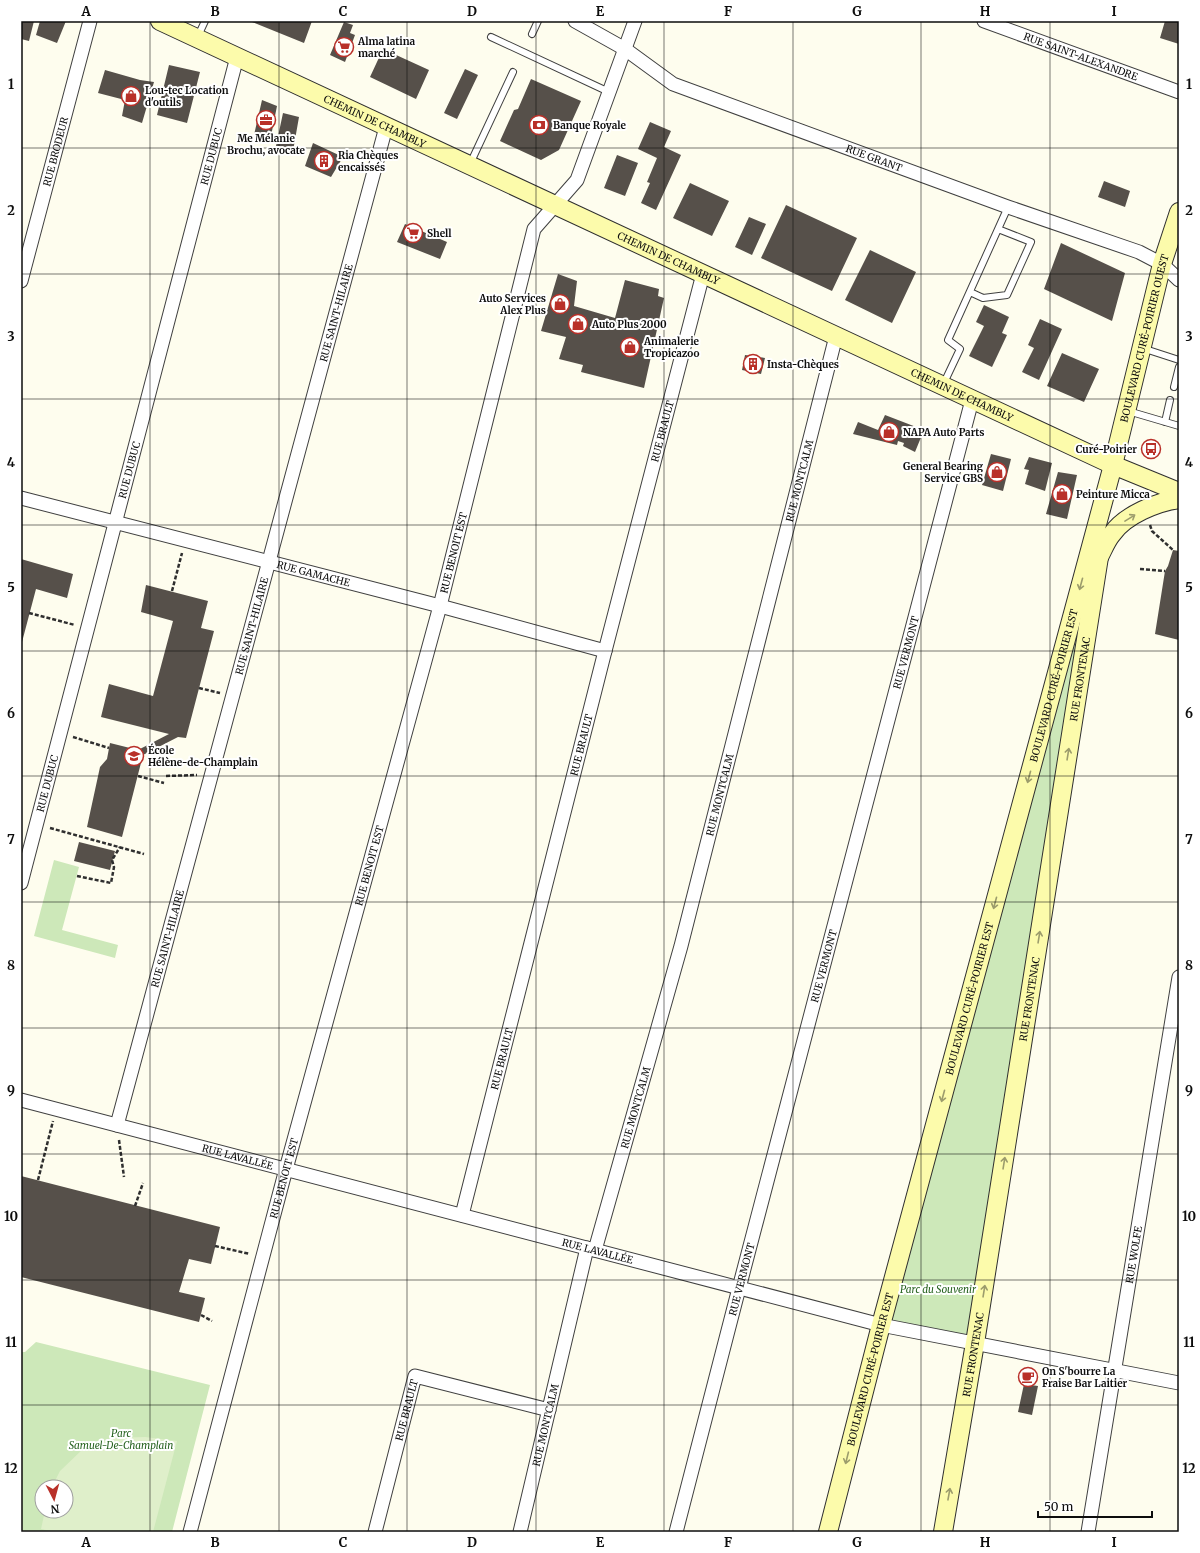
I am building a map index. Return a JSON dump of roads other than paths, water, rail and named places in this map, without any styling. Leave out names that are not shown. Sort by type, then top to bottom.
[{"type":"main road","name":"CHEMIN DE CHAMBLY","points":[[160,21],[972,400],[1113,465],[1179,492]]},
{"type":"main road","name":"BOULEVARD CURÉ-POIRIER OUEST","points":[[1113,465],[1162,264],[1179,212]]},
{"type":"main road","name":"RUE FRONTENAC","points":[[942,1532],[976,1343],[1113,465]]},
{"type":"main road","name":"BOULEVARD CURÉ-POIRIER EST","points":[[828,1532],[881,1325],[1113,465]]},
{"type":"main road","points":[[1098,558],[1112,534],[1122,523],[1144,509],[1169,500],[1179,499]]},
{"type":"street","name":"RUE BRODEUR","points":[[21,281],[90,21]]},
{"type":"street","name":"RUE GRANT","points":[[575,21],[625,49],[673,84],[1008,207],[1139,252],[1162,264],[1179,280]]},
{"type":"street","name":"RUE BENOIT EST","points":[[190,1532],[286,1169],[440,606],[534,228],[577,180],[635,21]]},
{"type":"street","name":"RUE SAINT-ALEXANDRE","points":[[984,21],[1179,92]]},
{"type":"street","name":"RUE DUBUC","points":[[21,883],[237,57]]},
{"type":"street","name":"RUE SAINT-HILAIRE","points":[[117,1125],[386,127]]},
{"type":"street","name":"RUE BRAULT","points":[[462,1215],[605,651],[703,274]]},
{"type":"street","name":"RUE MONTCALM","points":[[520,1532],[549,1410],[591,1249],[681,946],[836,336]]},
{"type":"street","name":"RUE VERMONT","points":[[676,1532],[972,400]]},
{"type":"street","name":"RUE GAMACHE","points":[[21,498],[269,561],[605,651]]},
{"type":"street","name":"RUE WOLFE","points":[[1088,1532],[1179,977]]},
{"type":"street","name":"RUE LAVALLÉE","points":[[21,1100],[881,1325],[1179,1383]]},
{"type":"street","name":"RUE BRAULT","points":[[375,1532],[415,1376],[549,1410]]},
{"type":"lane","points":[[197,38],[205,21]]},
{"type":"lane","points":[[532,34],[538,21]]},
{"type":"lane","points":[[491,37],[609,92]]},
{"type":"lane","points":[[470,166],[513,72]]},
{"type":"lane","points":[[943,386],[960,349],[948,340],[1008,207]]},
{"type":"lane","points":[[970,292],[983,298],[1007,295],[1031,242],[998,229]]},
{"type":"lane","points":[[1142,348],[1179,360]]},
{"type":"lane","points":[[1176,383],[1179,367]]},
{"type":"lane","points":[[1165,422],[1170,400]]},
{"type":"lane","points":[[1126,411],[1179,426]]},
{"type":"place","name":"Alma latina marché","points":[[344,47]]},
{"type":"place","name":"Lou-tec Location d'outils","points":[[131,96]]},
{"type":"place","name":"Me Mélanie Brochu, avocate","points":[[266,120]]},
{"type":"place","name":"Banque Royale","points":[[539,125]]},
{"type":"place","name":"Ria Chèques encaissés","points":[[324,161]]},
{"type":"place","name":"Shell","points":[[413,233]]},
{"type":"place","name":"Auto Services Alex Plus","points":[[560,304]]},
{"type":"place","name":"Auto Plus 2000","points":[[578,324]]},
{"type":"place","name":"Animalerie Tropicazoo","points":[[630,347]]},
{"type":"place","name":"Insta-Chèques","points":[[753,364]]},
{"type":"place","name":"NAPA Auto Parts","points":[[889,432]]},
{"type":"place","name":"Curé-Poirier","points":[[1151,449]]},
{"type":"place","name":"General Bearing Service GBS","points":[[997,472]]},
{"type":"place","name":"Peinture Micca","points":[[1062,494]]},
{"type":"place","name":"École Hélène-de-Champlain","points":[[134,756]]},
{"type":"place","name":"On S'bourre La Fraise Bar Laitier","points":[[1028,1377]]},
{"type":"park label","name":"Parc du Souvenir","points":[[938,1289]]},
{"type":"park label","name":"Parc Samuel-De-Champlain","points":[[121,1438]]}]
